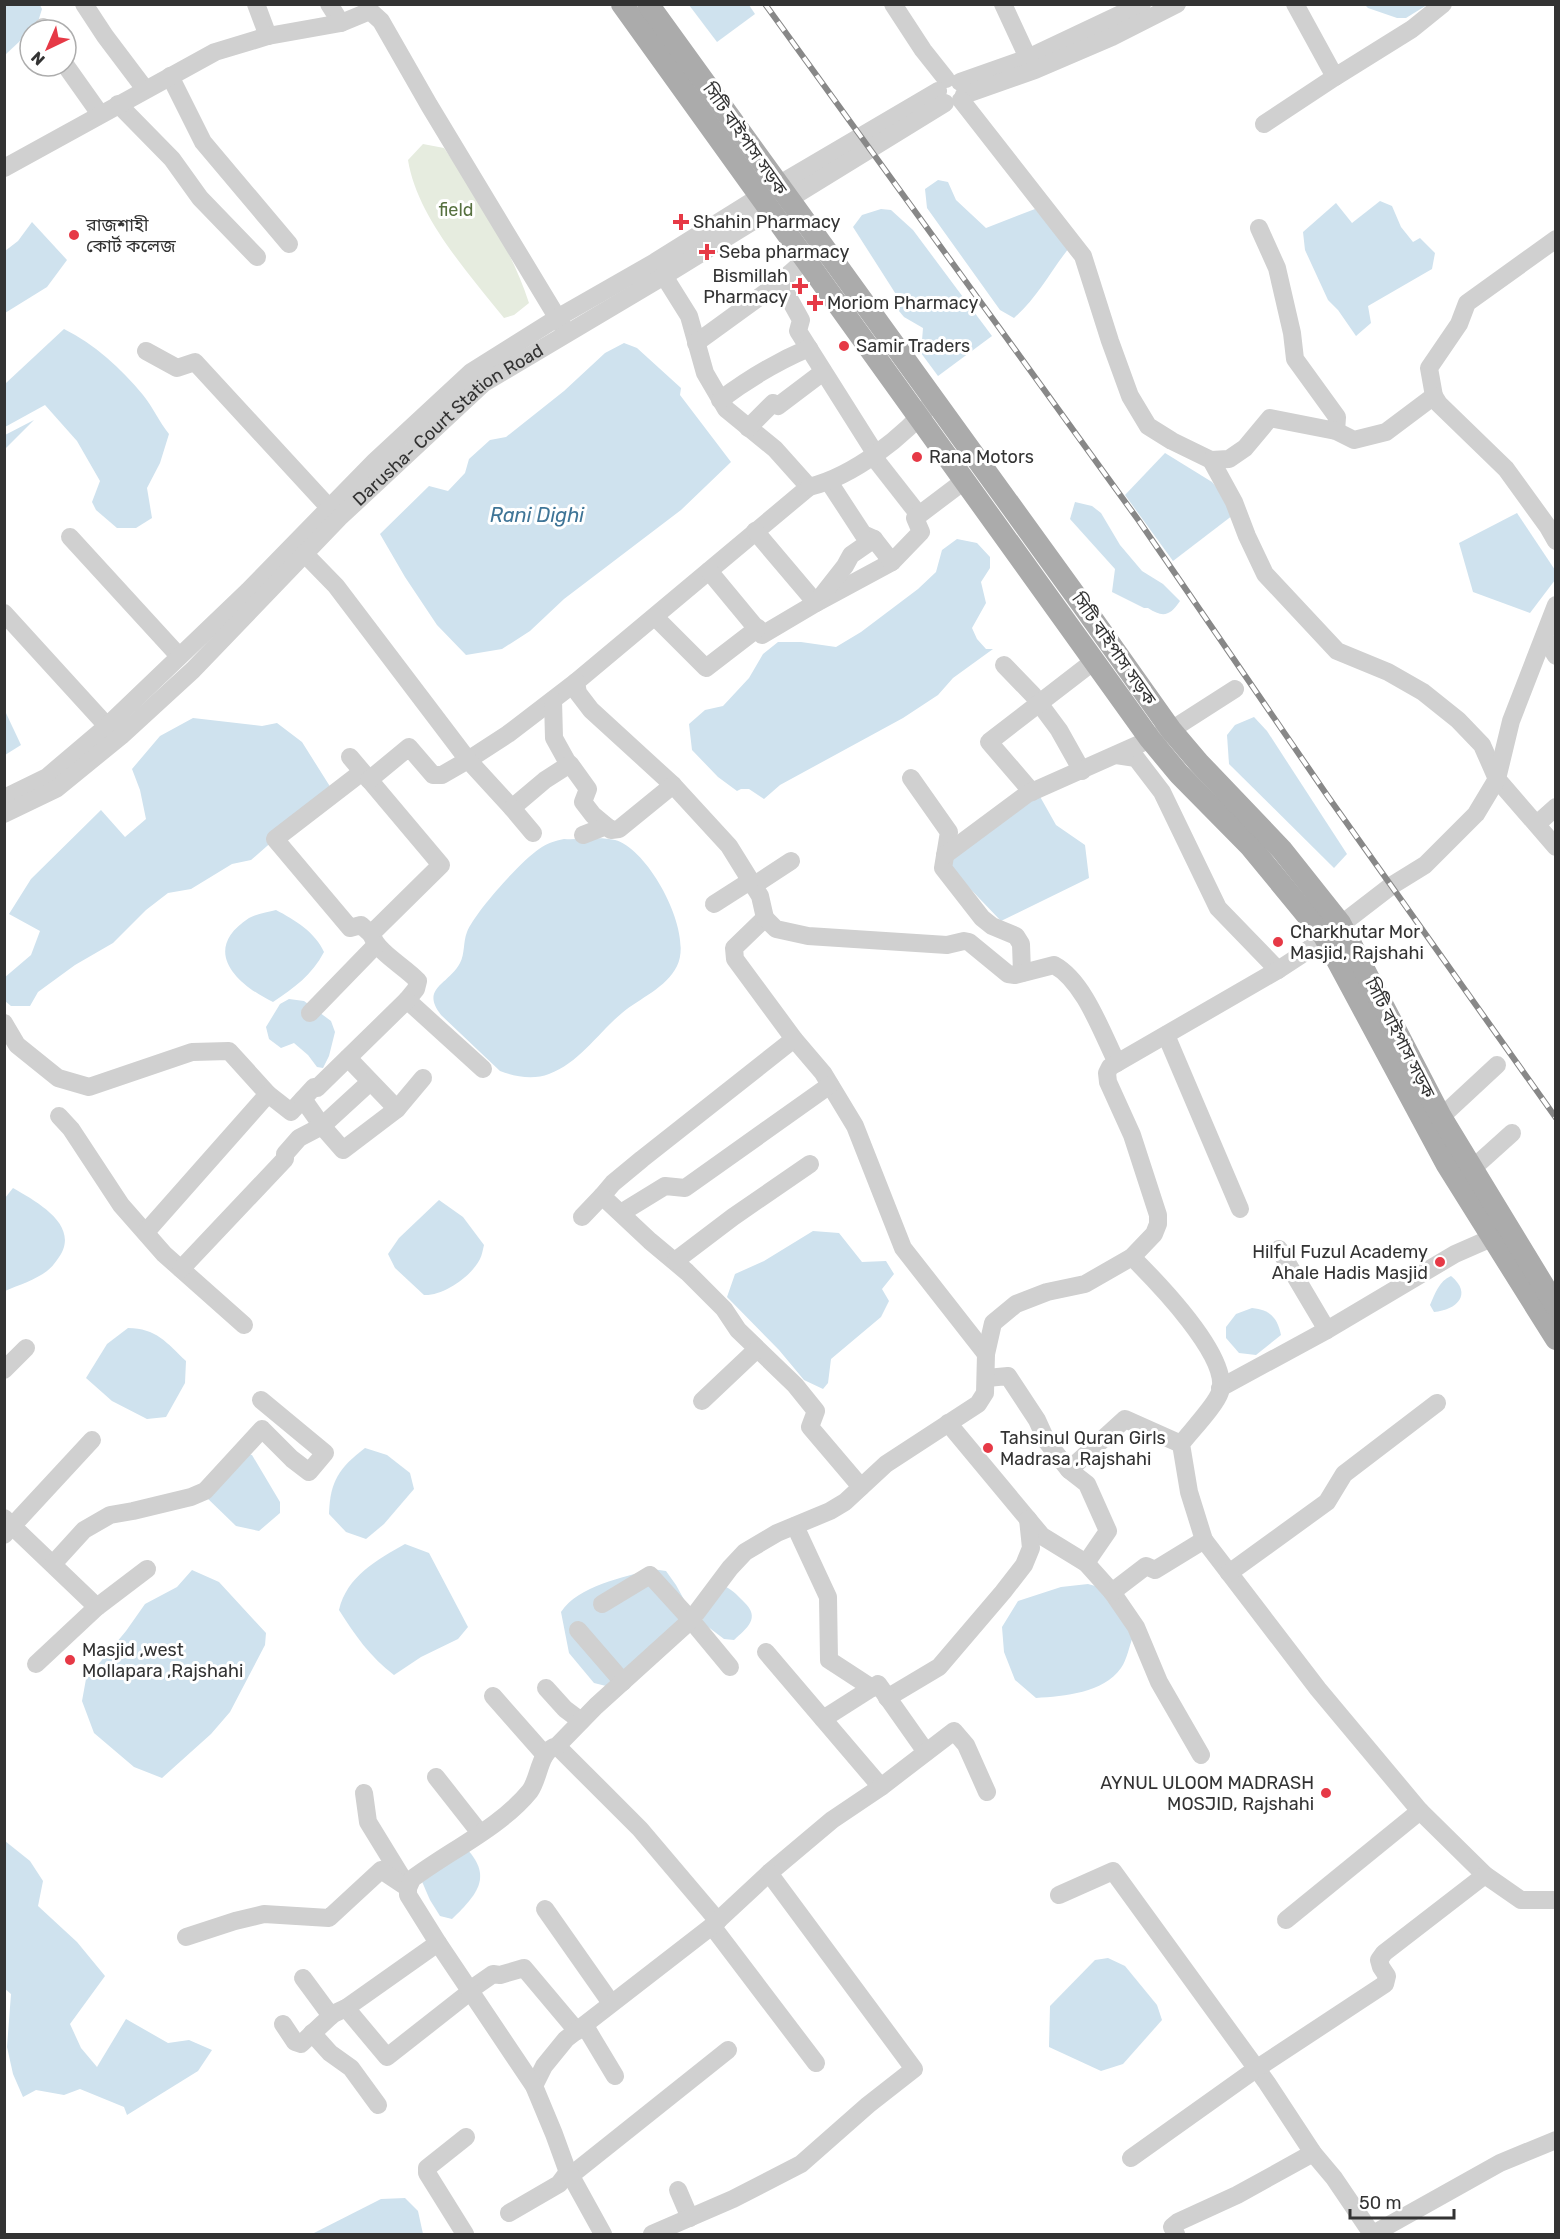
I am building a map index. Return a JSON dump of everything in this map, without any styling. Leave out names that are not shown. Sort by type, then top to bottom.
[{"type":"main road","points":[[622,4],[763,204],[1094,661],[1161,735],[1179,774],[1332,929],[1432,1140],[1502,1234],[1556,1339]]},
{"type":"main road","name":"সিটি বাইপাস সড়ক","points":[[648,4],[934,400],[1161,735]]},
{"type":"main road","name":"সিটি বাইপাস সড়ক","points":[[1332,929],[1472,1169],[1502,1234],[1556,1306]]},
{"type":"street","points":[[84,4],[105,36],[146,89]]},
{"type":"street","points":[[256,4],[268,36]]},
{"type":"street","points":[[329,4],[341,23]]},
{"type":"street","points":[[893,4],[952,92],[1083,256],[1130,396],[1148,426],[1172,441],[1211,460],[1229,459],[1245,448],[1270,418],[1336,431],[1354,440],[1386,432],[1434,396]]},
{"type":"street","points":[[1003,4],[1028,58]]},
{"type":"street","name":"Darusha- Court Station Road","points":[[562,326],[655,262],[763,204],[952,92],[1142,4]]},
{"type":"street","name":"Darusha- Court Station Road","points":[[952,92],[1064,58],[1177,4]]},
{"type":"street","points":[[1295,4],[1335,77]]},
{"type":"street","points":[[1264,124],[1412,29],[1443,4]]},
{"type":"street","points":[[4,168],[215,52],[268,36],[341,23],[372,8],[562,326]]},
{"type":"street","points":[[170,76],[203,142],[288,244]]},
{"type":"street","points":[[74,78],[100,114]]},
{"type":"street","points":[[118,104],[172,159],[200,198],[256,258]]},
{"type":"street","name":"Darusha- Court Station Road","points":[[4,814],[56,789],[122,736],[193,670],[300,549],[471,372],[664,276],[763,204]]},
{"type":"street","points":[[1259,228],[1277,268],[1292,333],[1294,359],[1337,417],[1336,431]]},
{"type":"street","points":[[1556,238],[1467,303],[1459,324],[1429,368],[1434,396],[1439,404],[1506,469],[1556,541]]},
{"type":"street","points":[[696,343],[780,282],[804,261]]},
{"type":"street","points":[[664,276],[689,315],[705,373],[726,409],[775,449],[809,487]]},
{"type":"street","points":[[780,282],[801,320],[798,331],[874,454],[919,515]]},
{"type":"street","points":[[720,400],[749,379],[809,348]]},
{"type":"street","points":[[146,351],[177,368],[195,362],[334,513]]},
{"type":"street","points":[[748,428],[773,403],[778,405],[823,372]]},
{"type":"street","points":[[4,1023],[16,1045],[58,1078],[89,1087],[192,1053],[229,1050],[268,1094],[291,1113],[314,1087],[317,1088],[407,1000],[416,989],[418,981],[361,925],[350,928],[275,839],[409,747],[433,775],[442,776],[508,734],[576,682],[809,487],[829,482],[874,454],[920,418],[934,400]]},
{"type":"street","points":[[1211,460],[1234,502],[1265,574],[1337,651],[1388,672],[1423,692],[1458,720],[1482,745],[1497,779],[1556,848]]},
{"type":"street","points":[[709,571],[762,635],[892,562],[921,532],[915,518],[964,481]]},
{"type":"street","points":[[829,482],[863,534],[873,539],[892,562]]},
{"type":"street","points":[[755,531],[816,603]]},
{"type":"street","points":[[70,537],[179,656]]},
{"type":"street","points":[[816,603],[846,566],[851,555],[873,539]]},
{"type":"street","points":[[300,549],[336,586],[468,760],[533,833]]},
{"type":"street","name":"Darusha- Court Station Road","points":[[4,798],[46,777],[107,726],[248,591],[300,549]]},
{"type":"street","points":[[603,2235],[569,2174],[534,2086],[408,1895],[412,1879],[480,1833],[512,1808],[529,1791],[551,1750],[691,1620],[745,1552],[777,1533],[830,1511],[845,1502],[886,1464],[978,1404],[985,1393],[986,1354],[993,1323],[1016,1304],[1047,1292],[1085,1284],[1132,1257],[1154,1234],[1158,1224],[1158,1215],[1132,1135],[1108,1082],[1107,1072],[1110,1067],[1304,953],[1332,929],[1425,864],[1476,814],[1497,779],[1511,721],[1556,605]]},
{"type":"street","points":[[4,613],[107,726]]},
{"type":"street","points":[[655,617],[706,668],[758,628]]},
{"type":"street","points":[[1544,637],[1556,656]]},
{"type":"street","points":[[1032,792],[989,742],[1094,661]]},
{"type":"street","points":[[1004,665],[1039,703],[1059,730],[1082,771]]},
{"type":"street","points":[[576,682],[578,693],[591,710],[673,785],[729,846],[760,896],[765,918],[776,929],[808,936],[947,945],[964,940],[1008,974],[1015,975],[1054,965],[1066,971],[1078,984],[1117,1063]]},
{"type":"street","points":[[945,855],[1032,792],[1161,735],[1235,689]]},
{"type":"street","points":[[553,700],[554,738],[569,765],[588,789],[583,802],[593,815],[611,830],[619,829],[673,785]]},
{"type":"street","points":[[1116,755],[1136,758],[1162,792],[1218,908],[1278,970]]},
{"type":"street","points":[[310,1013],[441,865],[350,757]]},
{"type":"street","points":[[512,808],[545,780],[569,765]]},
{"type":"street","points":[[911,778],[949,832],[943,868],[982,918],[992,926],[1016,936],[1021,944],[1022,974]]},
{"type":"street","points":[[1536,824],[1556,807]]},
{"type":"street","points":[[583,835],[606,826]]},
{"type":"street","points":[[714,904],[791,861]]},
{"type":"street","points":[[765,918],[734,948],[735,959],[794,1039],[823,1073],[855,1126],[903,1248],[986,1354]]},
{"type":"street","points":[[407,1000],[483,1069]]},
{"type":"street","points":[[1166,1035],[1240,1209]]},
{"type":"street","points":[[582,1217],[613,1183],[794,1039]]},
{"type":"street","points":[[348,1058],[397,1109]]},
{"type":"street","points":[[1441,1117],[1497,1065]]},
{"type":"street","points":[[303,1099],[343,1150],[397,1109],[423,1078]]},
{"type":"street","points":[[181,1269],[285,1159],[285,1154],[299,1138],[322,1126],[370,1083]]},
{"type":"street","points":[[621,1213],[665,1186],[685,1188],[830,1084]]},
{"type":"street","points":[[146,1232],[268,1094]]},
{"type":"street","points":[[58,1116],[71,1129],[121,1205],[164,1254],[244,1325]]},
{"type":"street","points":[[1472,1169],[1512,1133]]},
{"type":"street","points":[[675,1261],[733,1217],[810,1164]]},
{"type":"street","points":[[602,1196],[675,1261],[724,1309],[738,1330],[756,1350],[795,1385],[816,1412],[810,1426],[861,1487]]},
{"type":"street","points":[[1220,1388],[1327,1330],[1455,1254],[1502,1234]]},
{"type":"street","points":[[1279,1249],[1327,1330]]},
{"type":"street","points":[[1132,1257],[1178,1305],[1216,1363],[1221,1378],[1220,1394],[1181,1444],[1189,1492],[1204,1540],[1318,1689],[1420,1811],[1485,1875],[1521,1900],[1556,1900]]},
{"type":"street","points":[[4,1370],[26,1348]]},
{"type":"street","points":[[702,1401],[756,1350]]},
{"type":"street","points":[[987,1378],[1008,1376],[1037,1420],[1047,1442],[1069,1470],[1087,1484],[1108,1531],[1086,1563]]},
{"type":"street","points":[[53,1564],[84,1530],[110,1515],[133,1512],[191,1497],[205,1491],[262,1429],[292,1459],[309,1472],[325,1453],[261,1400]]},
{"type":"street","points":[[1229,1573],[1327,1502],[1344,1474],[1437,1403]]},
{"type":"street","points":[[1069,1470],[1125,1419],[1181,1444]]},
{"type":"street","points":[[948,1423],[1042,1536],[1086,1563],[1112,1592],[1136,1627],[1159,1682],[1201,1755]]},
{"type":"street","points":[[92,1440],[7,1526],[53,1564],[97,1606]]},
{"type":"street","points":[[823,1719],[939,1667],[1024,1565],[1031,1548],[1028,1519]]},
{"type":"street","points":[[795,1526],[828,1597],[829,1660],[880,1693],[926,1752]]},
{"type":"street","points":[[1112,1592],[1146,1566],[1155,1570],[1204,1540]]},
{"type":"street","points":[[36,1664],[97,1606],[147,1569]]},
{"type":"street","points":[[602,1604],[650,1575],[730,1667]]},
{"type":"street","points":[[578,1630],[623,1682]]},
{"type":"street","points":[[766,1652],[881,1787]]},
{"type":"street","points":[[546,1688],[565,1709],[581,1720]]},
{"type":"street","points":[[493,1696],[640,1829],[715,1923],[816,2063]]},
{"type":"street","points":[[534,2086],[550,2059],[579,2029],[666,1964],[832,1820],[881,1787],[954,1731],[966,1745],[987,1792]]},
{"type":"street","points":[[436,1777],[480,1833]]},
{"type":"street","points":[[364,1793],[368,1822],[408,1888]]},
{"type":"street","points":[[1286,1920],[1420,1811]]},
{"type":"street","points":[[186,1938],[235,1921],[264,1914],[329,1918],[381,1870],[408,1888]]},
{"type":"street","points":[[1059,1895],[1113,1872],[1256,2069],[1313,2153],[1334,2178],[1372,2235],[1500,2163],[1556,2140]]},
{"type":"street","points":[[652,2235],[733,2199],[801,2164],[868,2105],[914,2069],[769,1873]]},
{"type":"street","points":[[1131,2158],[1256,2069],[1385,1984],[1388,1976],[1379,1960],[1384,1953],[1485,1875]]},
{"type":"street","points":[[545,1909],[611,2003]]},
{"type":"street","points":[[283,2024],[295,2042],[301,2044],[338,2012],[438,1943]]},
{"type":"street","points":[[303,1978],[387,2057],[493,1974],[500,1975],[524,1968],[579,2029],[588,2031],[615,2076]]},
{"type":"street","points":[[312,2033],[330,2053],[351,2068],[378,2105]]},
{"type":"street","points":[[509,2213],[560,2184],[569,2174],[642,2120],[728,2050]]},
{"type":"street","points":[[465,2235],[427,2173],[427,2168],[466,2137]]},
{"type":"street","points":[[1176,2235],[1172,2227],[1178,2222],[1237,2195],[1313,2153]]},
{"type":"street","points":[[678,2190],[690,2217]]},
{"type":"green space","name":"field","points":[[423,144],[444,148],[481,203],[503,242],[529,303],[514,315],[504,318],[446,244],[422,203],[408,160]]},
{"type":"water","points":[[5,5],[40,5],[42,9],[39,18],[18,18],[18,43],[5,55]]},
{"type":"water","points":[[689,5],[749,5],[755,14],[717,42]]},
{"type":"water","points":[[1365,5],[1427,5],[1406,18],[1397,18]]},
{"type":"water","points":[[938,180],[948,182],[956,200],[986,228],[1035,209],[1069,248],[1036,293],[1014,318],[1000,310],[927,208],[925,189]]},
{"type":"water","points":[[1380,201],[1392,206],[1401,227],[1413,242],[1420,238],[1435,253],[1432,269],[1368,306],[1371,323],[1356,336],[1328,300],[1305,250],[1303,232],[1336,203],[1352,223]]},
{"type":"water","points":[[881,209],[891,210],[913,230],[992,336],[938,376],[921,353],[923,328],[904,317],[894,305],[899,299],[853,227],[862,215]]},
{"type":"water","points":[[32,222],[67,260],[47,287],[5,313],[5,251],[18,241]]},
{"type":"water","points":[[64,329],[96,349],[126,375],[147,400],[169,434],[160,463],[147,488],[152,518],[136,528],[117,528],[96,510],[92,502],[100,481],[77,441],[45,405],[5,427],[5,382]]},
{"type":"water","name":"Rani Dighi","points":[[624,343],[637,348],[681,388],[680,395],[731,462],[681,510],[564,599],[530,631],[502,649],[466,655],[437,625],[380,534],[429,486],[448,491],[465,473],[469,459],[490,440],[506,437],[564,391],[605,353]]},
{"type":"water","points":[[34,420],[5,449],[5,435]]},
{"type":"water","points":[[1165,453],[1212,482],[1237,512],[1173,561],[1125,495]]},
{"type":"water","points":[[1075,502],[1092,506],[1101,513],[1120,545],[1142,571],[1163,584],[1180,601],[1173,610],[1166,614],[1158,613],[1112,592],[1115,569],[1070,519]]},
{"type":"water","points":[[1517,513],[1555,570],[1555,580],[1530,613],[1473,592],[1459,543]]},
{"type":"water","points":[[957,539],[977,543],[990,557],[990,568],[981,582],[986,603],[972,628],[977,639],[986,649],[993,649],[953,678],[938,695],[903,718],[780,785],[764,799],[749,789],[737,791],[718,777],[692,750],[689,724],[705,710],[723,706],[749,678],[763,654],[778,642],[801,642],[836,647],[861,632],[918,589],[936,572],[942,550]]},
{"type":"water","points":[[5,711],[21,745],[4,755]]},
{"type":"water","points":[[1254,717],[1267,731],[1347,854],[1334,868],[1229,764],[1227,735],[1235,725]]},
{"type":"water","points":[[193,718],[262,726],[277,723],[302,742],[336,796],[275,839],[251,860],[232,864],[191,889],[168,893],[146,910],[113,943],[75,965],[38,992],[30,1006],[11,1006],[5,1001],[4,978],[31,955],[40,931],[9,914],[31,879],[101,810],[125,837],[146,819],[140,790],[132,769],[160,736]]},
{"type":"water","points":[[1038,793],[1056,825],[1085,845],[1089,878],[1001,921],[957,875],[945,858]]},
{"type":"water","points":[[564,839],[615,840],[628,847],[641,859],[654,875],[674,914],[681,951],[677,966],[666,981],[622,1013],[570,1063],[543,1076],[518,1076],[500,1071],[441,1015],[433,999],[438,987],[460,963],[467,932],[488,900],[531,855],[545,845]]},
{"type":"water","points":[[276,910],[297,922],[310,933],[324,952],[314,968],[302,980],[273,1002],[259,995],[236,976],[225,954],[227,942],[234,930],[249,918]]},
{"type":"water","points":[[289,999],[304,1001],[331,1021],[335,1032],[329,1056],[323,1068],[317,1067],[308,1055],[294,1043],[281,1048],[269,1039],[266,1027],[280,1004]]},
{"type":"water","points":[[13,1188],[54,1217],[65,1237],[64,1248],[48,1270],[32,1280],[5,1291],[5,1198]]},
{"type":"water","points":[[439,1200],[463,1217],[484,1245],[476,1266],[463,1279],[448,1289],[424,1295],[395,1268],[388,1254],[399,1238]]},
{"type":"water","points":[[813,1231],[839,1233],[862,1262],[886,1261],[894,1274],[882,1289],[889,1301],[881,1317],[831,1359],[828,1383],[823,1389],[804,1380],[779,1350],[727,1297],[735,1274],[764,1261]]},
{"type":"water","points":[[1451,1276],[1461,1289],[1459,1300],[1449,1308],[1434,1312],[1430,1305],[1436,1292],[1440,1284]]},
{"type":"water","points":[[1252,1308],[1272,1316],[1281,1335],[1256,1355],[1239,1353],[1226,1338],[1226,1327],[1236,1314]]},
{"type":"water","points":[[128,1328],[154,1334],[186,1361],[185,1383],[166,1417],[147,1419],[112,1401],[86,1378],[107,1344]]},
{"type":"water","points":[[365,1448],[387,1455],[410,1473],[414,1489],[384,1524],[366,1539],[346,1532],[329,1514],[331,1493],[338,1476],[342,1469]]},
{"type":"water","points":[[242,1452],[252,1455],[280,1502],[280,1513],[259,1531],[236,1526],[204,1495]]},
{"type":"water","points":[[405,1544],[429,1553],[468,1627],[458,1639],[421,1657],[394,1675],[364,1645],[339,1610],[349,1588],[364,1570]]},
{"type":"water","points":[[652,1569],[666,1571],[676,1585],[687,1605],[682,1620],[606,1686],[594,1683],[569,1653],[561,1612],[579,1595],[590,1589],[615,1579]]},
{"type":"water","points":[[192,1570],[219,1582],[266,1633],[265,1645],[230,1712],[211,1734],[162,1778],[134,1767],[94,1733],[82,1701],[86,1679],[145,1604],[177,1587]]},
{"type":"water","points":[[1088,1584],[1106,1589],[1133,1637],[1125,1661],[1113,1676],[1094,1688],[1083,1692],[1036,1698],[1015,1680],[1004,1652],[1002,1627],[1018,1601],[1061,1587]]},
{"type":"water","points":[[726,1587],[749,1608],[752,1618],[734,1640],[724,1639],[703,1623],[702,1606]]},
{"type":"water","points":[[5,1841],[30,1861],[43,1881],[38,1906],[77,1942],[105,1976],[70,2024],[81,2048],[97,2067],[126,2019],[168,2043],[189,2040],[212,2050],[198,2071],[127,2115],[124,2107],[80,2089],[64,2095],[36,2090],[23,2097],[13,2074],[7,2047],[11,1994],[4,1988]]},
{"type":"water","points":[[461,1843],[477,1864],[480,1874],[479,1883],[470,1900],[452,1919],[440,1916],[420,1877]]},
{"type":"water","points":[[1108,1958],[1125,1966],[1157,2005],[1162,2020],[1123,2064],[1101,2071],[1049,2047],[1050,2006],[1095,1960]]},
{"type":"water","points":[[405,2198],[418,2211],[423,2234],[312,2234],[381,2199]]},
{"type":"railway","points":[[765,4],[1139,521],[1329,798],[1556,1118]]},
{"type":"place","name":"Shahin Pharmacy","points":[[681,222]]},
{"type":"place","name":"রাজশাহী কোর্ট কলেজ","points":[[74,235]]},
{"type":"place","name":"Seba pharmacy","points":[[707,252]]},
{"type":"place","name":"Bismillah Pharmacy","points":[[800,286]]},
{"type":"place","name":"Moriom Pharmacy","points":[[815,303]]},
{"type":"place","name":"Samir Traders","points":[[844,346]]},
{"type":"place","name":"Rana Motors","points":[[917,457]]},
{"type":"place","name":"Charkhutar Mor Masjid, Rajshahi","points":[[1278,942]]},
{"type":"place","name":"Hilful Fuzul Academy Ahale Hadis Masjid","points":[[1440,1262]]},
{"type":"place","name":"Tahsinul Quran Girls Madrasa ,Rajshahi","points":[[988,1448]]},
{"type":"place","name":"Masjid ,west Mollapara ,Rajshahi","points":[[70,1660]]},
{"type":"place","name":"AYNUL ULOOM MADRASH MOSJID, Rajshahi","points":[[1326,1793]]}]
